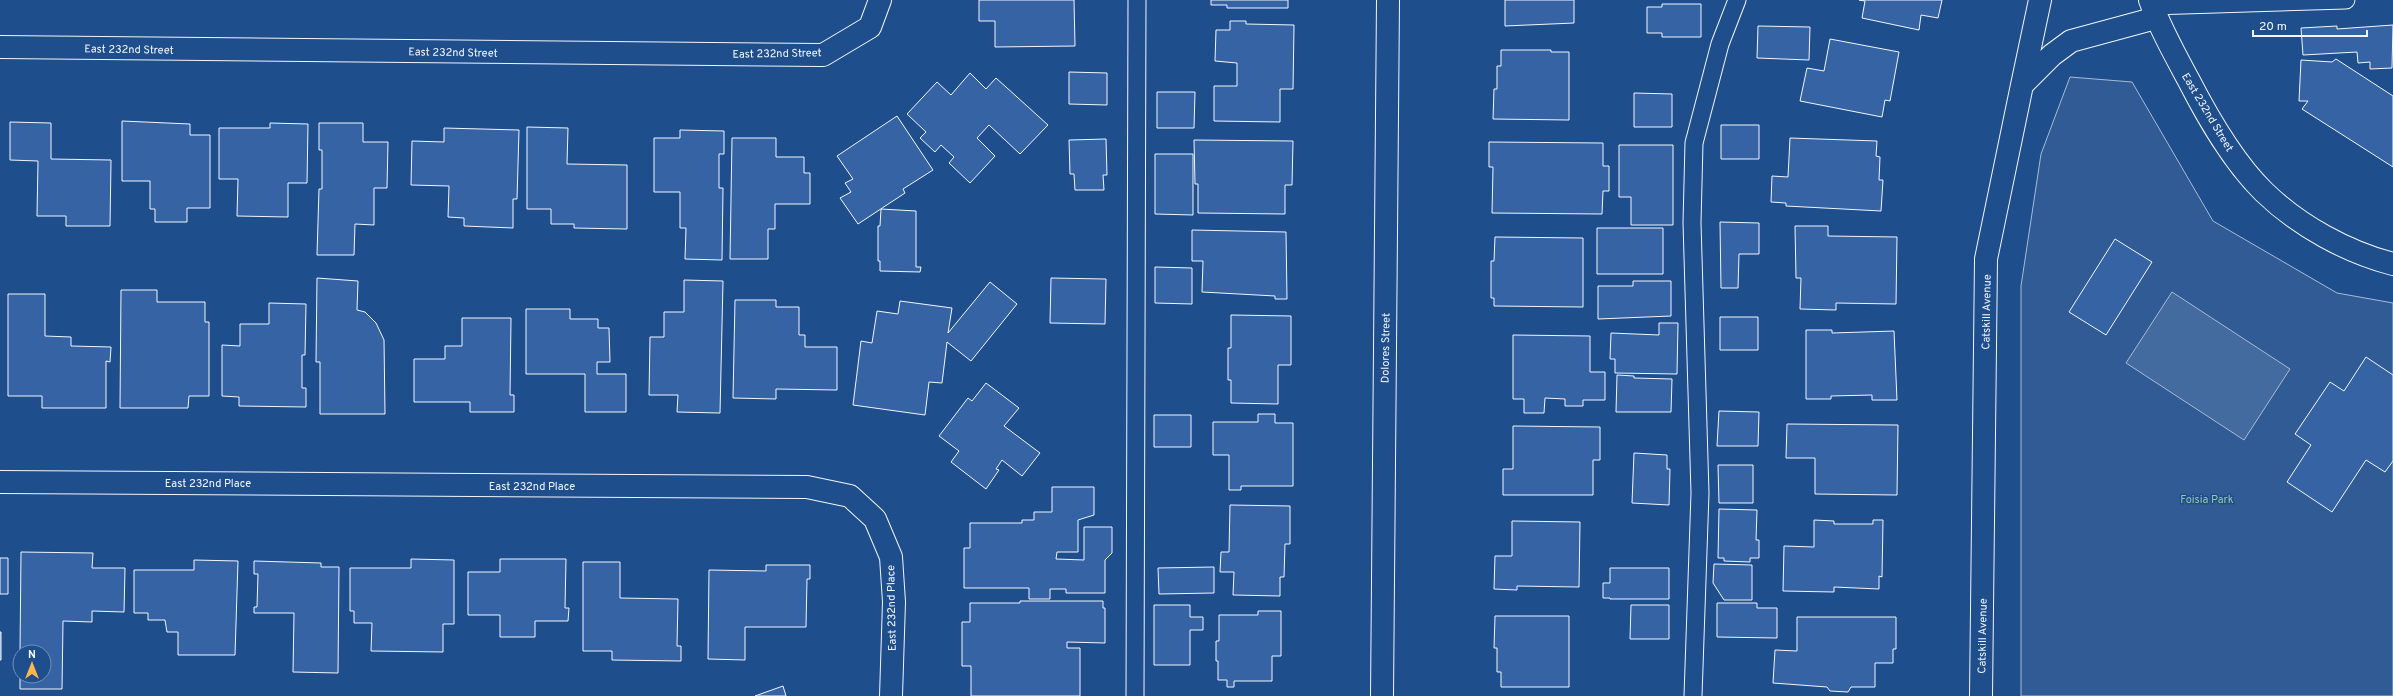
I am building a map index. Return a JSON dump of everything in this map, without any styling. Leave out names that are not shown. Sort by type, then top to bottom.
[{"type":"street","name":"East 232nd Street","points":[[0,47],[823,55],[870,26],[880,0]]},
{"type":"street","name":"Dolores Street","points":[[1382,696],[1388,0]]},
{"type":"street","name":"Catskill Avenue","points":[[1981,696],[1986,259],[2040,0]]},
{"type":"street","name":"East 232nd Street","points":[[2153,8],[2205,111],[2227,147],[2263,192],[2295,219],[2345,246],[2393,264]]},
{"type":"street","points":[[2022,85],[2052,55],[2071,41],[2153,8]]},
{"type":"street","name":"East 232nd Place","points":[[0,482],[808,487],[850,496],[875,519],[891,557],[894,602],[891,696]]},
{"type":"lane","points":[[1135,696],[1137,0]]},
{"type":"lane","points":[[1693,696],[1700,493],[1692,223],[1694,143],[1720,44],[1737,0]]},
{"type":"lane","points":[[2153,8],[2346,0]]},
{"type":"shaded area","name":"Foisia Park","points":[[2070,77],[2132,82],[2213,221],[2337,293],[2393,303],[2393,696],[2021,696],[2021,286],[2041,154]]},
{"type":"shaded area","points":[[2172,292],[2290,369],[2244,440],[2126,363]]},
{"type":"building","points":[[979,0],[1074,0],[1075,46],[995,47],[995,21],[979,21]]},
{"type":"building","points":[[1211,0],[1288,0],[1288,8],[1227,8],[1227,5],[1211,5]]},
{"type":"building","points":[[1505,0],[1574,0],[1574,23],[1505,26]]},
{"type":"building","points":[[1859,0],[1942,0],[1938,18],[1921,15],[1919,30],[1862,18],[1865,1]]},
{"type":"building","points":[[1662,4],[1701,4],[1701,37],[1662,37],[1662,33],[1647,33],[1647,7],[1662,7]]},
{"type":"building","points":[[1230,21],[1246,21],[1246,24],[1294,25],[1293,89],[1280,89],[1280,122],[1214,121],[1214,86],[1237,86],[1237,63],[1215,61],[1216,30],[1230,30]]},
{"type":"building","points":[[2393,25],[2392,68],[2370,69],[2370,62],[2358,63],[2357,52],[2303,55],[2301,28],[2337,26],[2337,29]]},
{"type":"building","points":[[1758,26],[1810,27],[1809,60],[1757,58]]},
{"type":"building","points":[[1830,39],[1899,52],[1890,101],[1885,100],[1882,117],[1800,101],[1807,68],[1824,71]]},
{"type":"building","points":[[1501,50],[1551,50],[1551,52],[1569,52],[1569,120],[1493,119],[1494,89],[1497,89],[1497,66],[1501,66]]},
{"type":"building","points":[[2336,59],[2393,96],[2393,167],[2302,109],[2308,101],[2299,101],[2301,60],[2332,62]]},
{"type":"building","points":[[1069,72],[1107,73],[1107,105],[1069,104]]},
{"type":"building","points":[[970,73],[986,89],[996,78],[1048,125],[1020,154],[989,125],[977,138],[995,156],[970,183],[949,163],[954,157],[941,145],[935,152],[920,138],[926,132],[907,114],[937,82],[951,95]]},
{"type":"building","points":[[1157,92],[1195,92],[1194,128],[1157,128]]},
{"type":"building","points":[[1634,93],[1672,94],[1672,127],[1634,127]]},
{"type":"building","points":[[897,116],[933,170],[903,189],[905,193],[858,224],[840,198],[851,192],[845,183],[853,179],[837,156]]},
{"type":"building","points":[[122,121],[190,124],[190,135],[210,135],[210,208],[187,208],[187,222],[155,222],[155,209],[150,209],[150,181],[122,181]]},
{"type":"building","points":[[10,122],[51,123],[51,159],[111,160],[110,226],[66,226],[66,216],[37,216],[38,161],[10,160]]},
{"type":"building","points":[[270,123],[308,124],[307,183],[288,183],[288,217],[237,216],[238,179],[219,179],[219,128],[270,128]]},
{"type":"building","points":[[319,123],[363,123],[363,142],[388,142],[387,188],[374,188],[374,225],[355,224],[354,255],[317,255],[319,189],[322,189],[322,150],[319,150]]},
{"type":"building","points":[[1721,125],[1759,125],[1759,159],[1721,159]]},
{"type":"building","points":[[527,127],[568,128],[567,164],[627,165],[627,229],[574,228],[574,224],[551,224],[551,209],[527,209]]},
{"type":"building","points":[[444,128],[519,130],[517,199],[513,199],[513,228],[464,226],[464,218],[448,217],[449,186],[411,185],[412,141],[444,142]]},
{"type":"building","points":[[680,130],[724,131],[724,154],[719,154],[719,188],[723,188],[722,260],[685,259],[686,228],[680,228],[680,192],[654,192],[654,138],[680,138]]},
{"type":"building","points":[[732,138],[776,138],[776,157],[804,157],[804,173],[810,173],[810,204],[775,204],[775,229],[768,229],[768,259],[730,259]]},
{"type":"building","points":[[1790,138],[1877,141],[1876,156],[1880,157],[1879,180],[1883,180],[1881,211],[1786,206],[1786,203],[1771,202],[1772,176],[1788,177]]},
{"type":"building","points":[[1106,139],[1107,175],[1103,175],[1104,190],[1075,190],[1074,174],[1070,174],[1069,140]]},
{"type":"building","points":[[1194,140],[1293,141],[1292,185],[1285,185],[1285,214],[1198,213],[1198,184],[1195,184]]},
{"type":"building","points":[[1489,142],[1603,143],[1603,166],[1609,166],[1609,191],[1603,191],[1602,214],[1492,213],[1493,167],[1489,167]]},
{"type":"building","points":[[1619,145],[1673,145],[1673,225],[1631,225],[1631,197],[1619,197]]},
{"type":"building","points":[[1155,154],[1193,154],[1193,215],[1155,214]]},
{"type":"building","points":[[881,209],[916,211],[916,267],[921,267],[920,272],[880,271],[880,261],[878,261],[878,226],[880,226]]},
{"type":"building","points":[[1720,222],[1759,223],[1759,254],[1739,254],[1738,288],[1721,288]]},
{"type":"building","points":[[1795,226],[1828,226],[1828,236],[1897,237],[1896,304],[1836,303],[1836,310],[1800,309],[1801,278],[1796,278]]},
{"type":"building","points":[[1597,228],[1663,228],[1663,274],[1597,274]]},
{"type":"building","points":[[1192,230],[1286,232],[1287,299],[1275,299],[1275,296],[1202,292],[1203,261],[1192,261]]},
{"type":"building","points":[[1495,237],[1583,238],[1583,307],[1494,306],[1494,298],[1491,298],[1491,261],[1494,261]]},
{"type":"building","points":[[2115,239],[2152,262],[2106,335],[2069,312]]},
{"type":"building","points":[[1155,267],[1192,268],[1192,304],[1155,303]]},
{"type":"building","points":[[317,278],[358,281],[357,310],[365,312],[376,323],[384,340],[385,414],[320,414],[320,362],[316,362]]},
{"type":"building","points":[[1051,278],[1106,279],[1105,324],[1050,323]]},
{"type":"building","points":[[684,280],[723,281],[720,413],[677,412],[678,395],[649,395],[650,337],[664,337],[664,312],[684,312]]},
{"type":"building","points":[[1633,281],[1671,281],[1671,316],[1598,319],[1598,286],[1633,286]]},
{"type":"building","points":[[990,282],[1017,304],[971,361],[947,342],[942,383],[929,382],[925,415],[853,405],[861,341],[872,343],[877,311],[898,314],[900,301],[952,308],[948,333]]},
{"type":"building","points":[[121,290],[157,290],[157,302],[205,302],[205,322],[209,322],[209,396],[189,396],[188,408],[120,408]]},
{"type":"building","points":[[8,294],[45,294],[45,336],[71,337],[71,346],[111,347],[110,362],[106,361],[106,408],[42,408],[42,396],[8,396]]},
{"type":"building","points":[[735,300],[776,300],[776,307],[799,307],[799,335],[805,335],[805,347],[837,347],[837,390],[776,389],[776,399],[733,398]]},
{"type":"building","points":[[269,303],[306,304],[305,355],[302,355],[302,388],[306,388],[306,407],[239,406],[239,397],[222,396],[222,345],[240,346],[240,324],[269,324]]},
{"type":"building","points":[[526,309],[570,309],[570,319],[598,319],[598,328],[609,328],[610,362],[597,362],[597,374],[626,374],[626,412],[585,412],[585,374],[526,374]]},
{"type":"building","points":[[1231,315],[1291,316],[1291,365],[1278,365],[1278,404],[1231,403],[1231,380],[1228,380],[1228,348],[1231,348]]},
{"type":"building","points":[[1720,317],[1758,317],[1758,350],[1720,350]]},
{"type":"building","points":[[462,318],[511,318],[510,395],[514,395],[514,412],[470,412],[470,402],[414,402],[414,359],[445,359],[445,346],[462,346]]},
{"type":"building","points":[[1659,323],[1678,323],[1677,374],[1615,373],[1615,359],[1610,359],[1611,333],[1659,335]]},
{"type":"building","points":[[1806,330],[1832,330],[1832,333],[1894,331],[1897,400],[1872,400],[1872,395],[1831,396],[1831,399],[1806,399]]},
{"type":"building","points":[[1513,335],[1590,336],[1590,372],[1605,372],[1605,400],[1583,400],[1583,406],[1565,406],[1565,399],[1545,398],[1544,413],[1524,413],[1524,399],[1513,399]]},
{"type":"building","points":[[2366,357],[2393,375],[2393,461],[2385,472],[2366,460],[2332,512],[2287,482],[2311,445],[2295,434],[2330,382],[2344,391]]},
{"type":"building","points":[[1617,375],[1634,376],[1634,378],[1672,379],[1671,412],[1616,412]]},
{"type":"building","points":[[986,383],[1019,408],[1004,426],[1040,453],[1022,476],[1002,460],[996,469],[999,470],[986,489],[951,462],[959,451],[939,436],[968,398],[972,401]]},
{"type":"building","points":[[1719,411],[1759,412],[1758,446],[1717,446]]},
{"type":"building","points":[[1258,414],[1275,414],[1275,423],[1293,423],[1293,486],[1241,486],[1241,490],[1229,490],[1229,455],[1213,455],[1213,422],[1258,422]]},
{"type":"building","points":[[1154,415],[1191,415],[1191,447],[1154,447]]},
{"type":"building","points":[[1787,424],[1898,425],[1897,495],[1815,494],[1815,458],[1786,458]]},
{"type":"building","points":[[1513,426],[1600,427],[1600,460],[1593,460],[1593,495],[1503,495],[1503,469],[1513,469]]},
{"type":"building","points":[[1634,453],[1667,455],[1667,469],[1670,469],[1669,505],[1632,503]]},
{"type":"building","points":[[1718,465],[1753,465],[1753,503],[1719,503]]},
{"type":"building","points":[[1052,487],[1094,487],[1094,515],[1078,520],[1078,552],[1057,552],[1056,559],[1084,560],[1084,527],[1112,527],[1112,553],[1105,560],[1105,593],[1066,593],[1066,589],[1050,589],[1050,599],[1029,599],[1029,588],[964,588],[964,548],[970,548],[970,523],[1022,523],[1022,520],[1034,520],[1034,512],[1052,512]]},
{"type":"building","points":[[1230,505],[1290,506],[1290,544],[1285,544],[1284,577],[1280,577],[1280,596],[1233,595],[1234,572],[1220,572],[1221,552],[1229,552]]},
{"type":"building","points":[[1719,509],[1757,510],[1756,540],[1759,540],[1759,558],[1750,558],[1750,562],[1724,561],[1724,558],[1718,558]]},
{"type":"building","points":[[1814,520],[1834,521],[1834,524],[1873,524],[1873,520],[1883,520],[1882,577],[1879,576],[1879,589],[1834,587],[1834,592],[1783,591],[1784,546],[1814,547]]},
{"type":"building","points":[[1512,521],[1580,522],[1579,587],[1517,586],[1517,590],[1494,589],[1495,556],[1512,556]]},
{"type":"building","points":[[21,552],[93,553],[92,568],[125,568],[124,612],[92,611],[92,622],[63,621],[62,689],[20,689],[20,684],[52,684],[52,644],[20,644]]},
{"type":"building","points":[[0,558],[8,558],[8,594],[0,594]]},
{"type":"building","points":[[411,559],[454,560],[454,624],[443,624],[443,652],[371,651],[372,623],[354,623],[354,611],[350,611],[350,568],[411,568]]},
{"type":"building","points":[[500,559],[566,559],[565,608],[569,608],[568,621],[535,621],[535,637],[500,637],[500,615],[468,615],[468,572],[500,572]]},
{"type":"building","points":[[194,560],[238,561],[235,655],[178,655],[178,632],[167,632],[165,620],[148,620],[148,613],[134,613],[134,570],[194,570]]},
{"type":"building","points":[[254,561],[321,563],[321,567],[339,567],[338,673],[293,672],[294,613],[254,613],[254,607],[257,607],[258,574],[254,574]]},
{"type":"building","points":[[583,562],[620,562],[620,598],[678,599],[677,646],[681,646],[681,661],[612,660],[612,651],[583,651]]},
{"type":"building","points":[[1714,564],[1752,565],[1752,600],[1724,600],[1713,583]]},
{"type":"building","points":[[766,565],[810,565],[810,579],[807,579],[806,627],[745,627],[745,660],[708,659],[709,570],[766,571]]},
{"type":"building","points":[[1214,567],[1214,593],[1159,594],[1158,568]]},
{"type":"building","points":[[1610,568],[1669,568],[1669,599],[1603,598],[1603,583],[1610,583]]},
{"type":"building","points":[[1020,601],[1103,601],[1103,608],[1105,608],[1105,643],[1067,642],[1067,648],[1080,648],[1080,696],[971,696],[971,666],[962,666],[962,622],[970,622],[970,603],[1020,603]]},
{"type":"building","points":[[1717,603],[1757,603],[1757,608],[1777,608],[1777,638],[1717,637]]},
{"type":"building","points":[[1154,605],[1190,605],[1190,617],[1203,617],[1203,630],[1190,630],[1190,665],[1154,665]]},
{"type":"building","points":[[1631,605],[1669,605],[1669,639],[1630,639]]},
{"type":"building","points":[[1258,611],[1281,611],[1281,656],[1272,656],[1272,681],[1234,681],[1234,687],[1227,687],[1227,680],[1218,680],[1216,641],[1219,641],[1219,615],[1258,615]]},
{"type":"building","points":[[1495,616],[1569,616],[1569,687],[1501,687],[1501,672],[1497,672],[1497,648],[1494,648]]},
{"type":"building","points":[[1797,617],[1896,617],[1896,649],[1893,649],[1893,663],[1875,663],[1875,687],[1851,687],[1848,692],[1830,691],[1827,687],[1773,683],[1775,650],[1797,651]]},
{"type":"building","points":[[1,632],[1,660],[0,660]]},
{"type":"building","points":[[783,686],[786,696],[755,696]]}]
